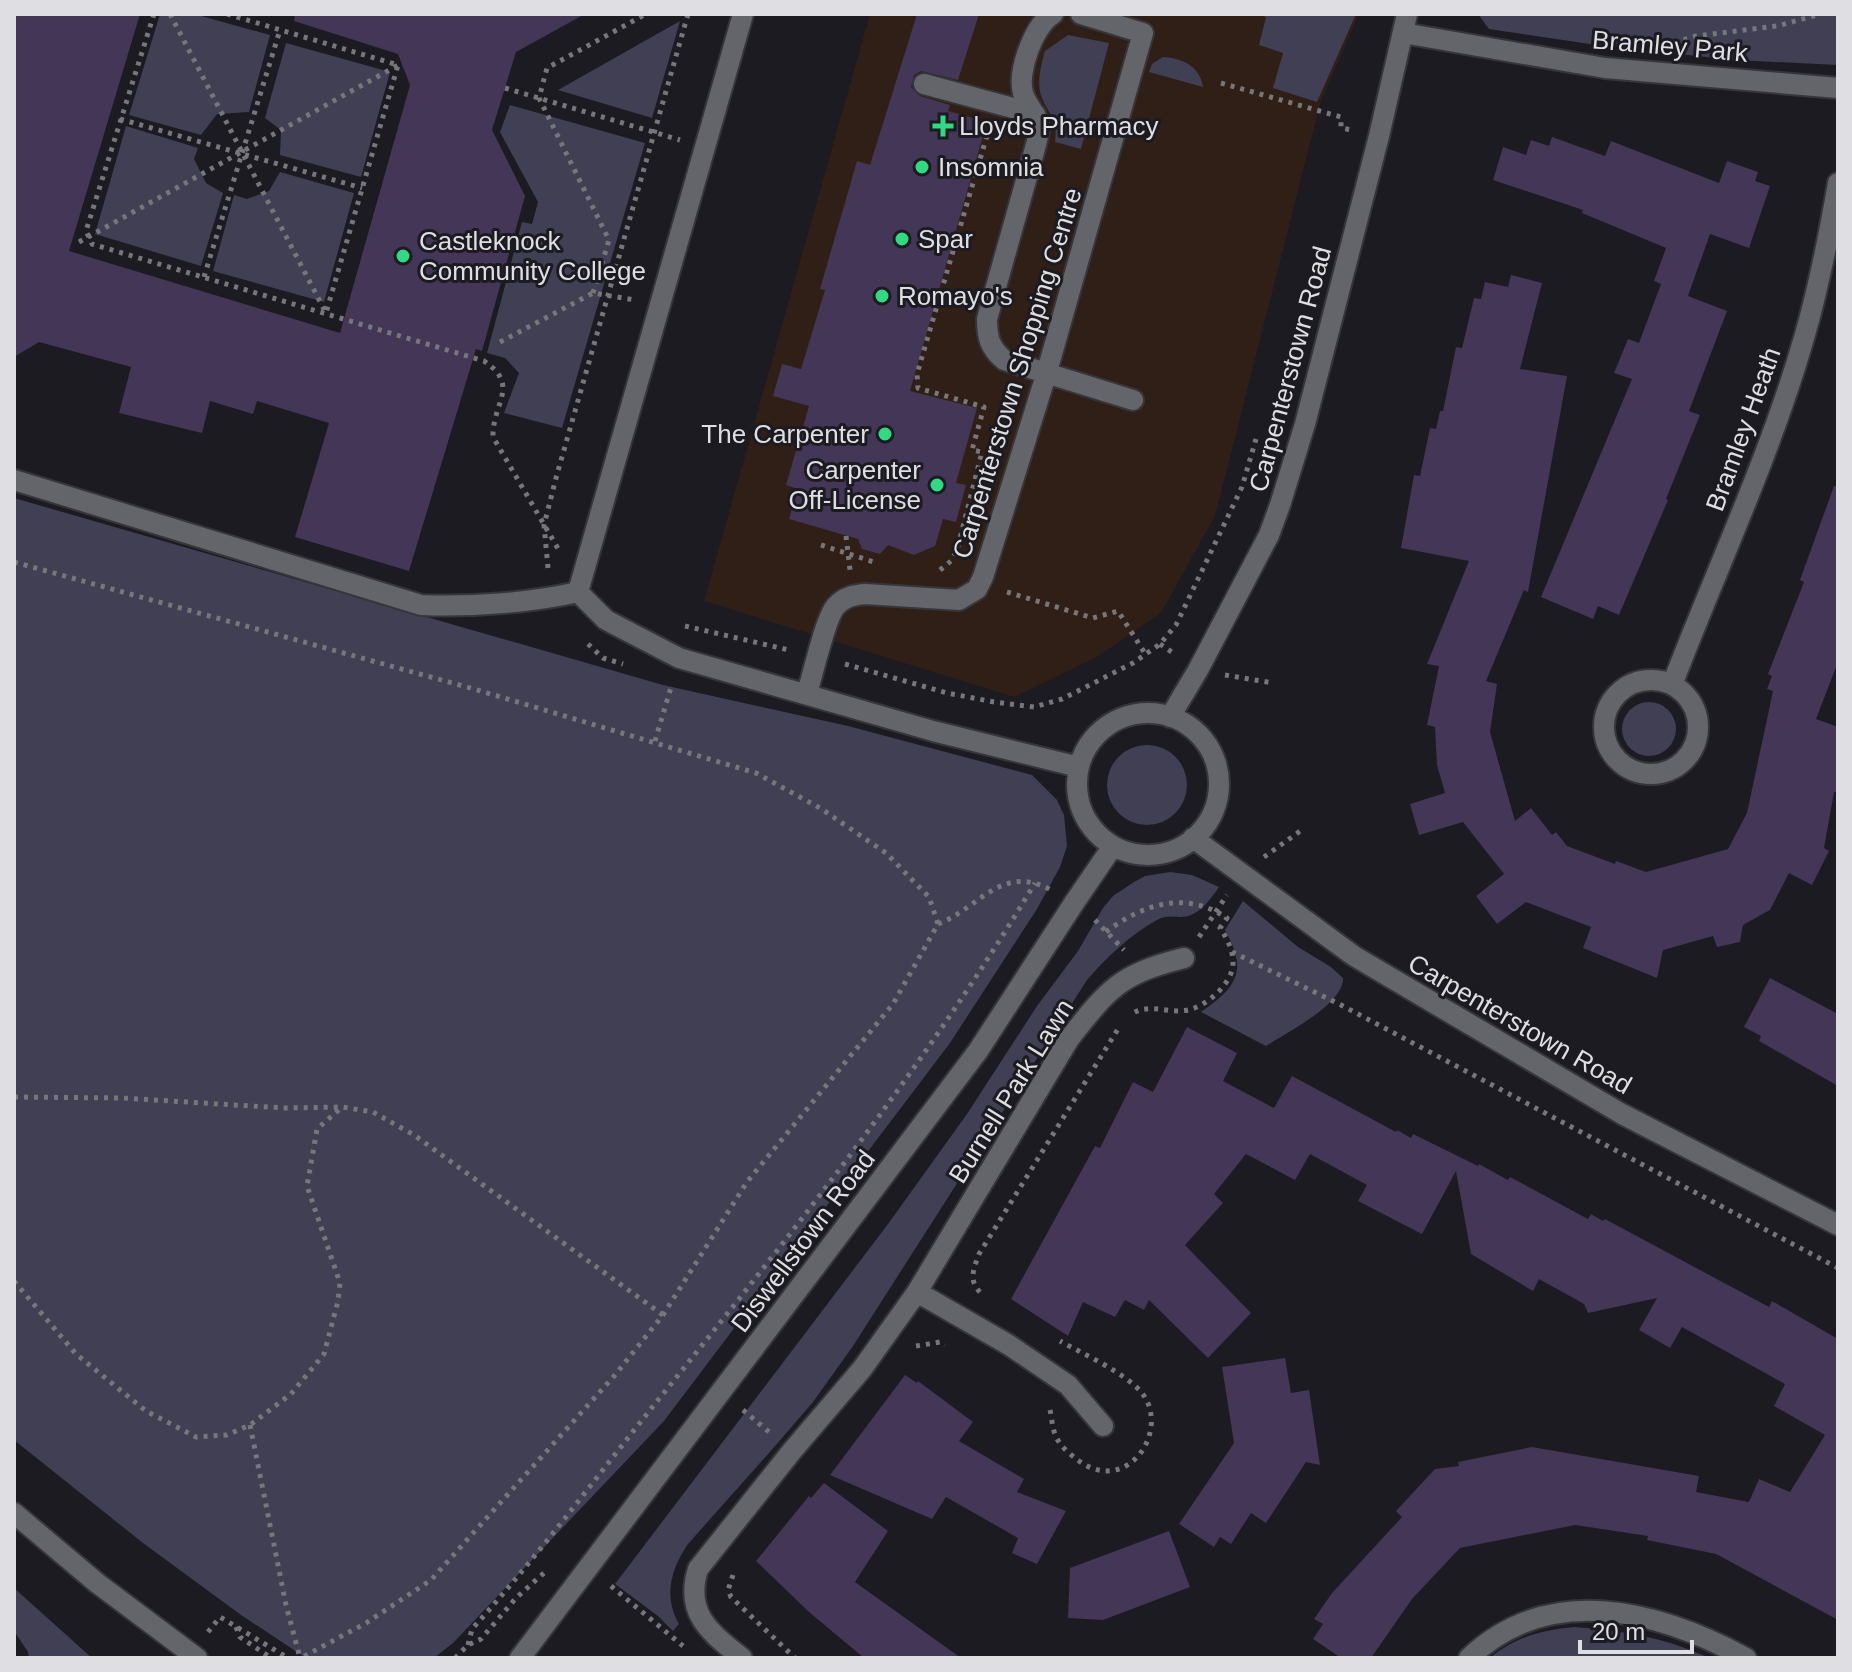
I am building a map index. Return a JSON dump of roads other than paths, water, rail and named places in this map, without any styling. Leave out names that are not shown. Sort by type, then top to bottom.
[{"type":"street","points":[[14,480],[421,605],[446,606],[558,597],[580,584],[743,14]]},
{"type":"street","points":[[1053,14],[1040,24],[1034,35],[1022,78],[1022,92],[1039,128],[987,319],[987,336],[993,350],[1004,360],[1133,400]]},
{"type":"street","name":"Carpenterstown Shopping Centre","points":[[807,693],[831,613],[836,606],[853,595],[959,600],[977,589],[983,577],[1046,375],[1143,33],[1081,14]]},
{"type":"street","name":"Bramley Park","points":[[1405,23],[1605,68],[1838,88]]},
{"type":"street","name":"Carpenterstown Road","points":[[1170,717],[1269,535],[1280,505],[1305,424],[1405,23]]},
{"type":"street","points":[[924,84],[1035,114]]},
{"type":"street","name":"Bramley Heath","points":[[1672,685],[1771,433],[1804,339],[1838,183]]},
{"type":"street","points":[[580,584],[606,620],[679,658],[933,731],[1079,767]]},
{"type":"street","points":[[1657,681],[1672,685],[1694,707],[1698,723],[1694,746],[1680,765],[1666,772],[1650,775],[1634,771],[1620,763],[1605,738],[1604,723],[1608,708],[1616,695],[1636,683],[1657,681]]},
{"type":"street","points":[[1142,714],[1170,717],[1182,722],[1203,740],[1215,763],[1216,803],[1207,822],[1193,838],[1173,850],[1135,854],[1113,846],[1094,830],[1082,810],[1077,788],[1079,767],[1092,739],[1114,721],[1142,714]]},
{"type":"street","name":"Carpenterstown Road","points":[[1193,838],[1354,956],[1622,1114],[1838,1225]]},
{"type":"street","name":"Diswellstown Road","points":[[520,1658],[978,1051],[1113,846]]},
{"type":"street","name":"Burnell Park Lawn","points":[[742,1658],[705,1626],[694,1591],[698,1569],[862,1369],[917,1292],[1069,1039],[1092,1008],[1114,987],[1138,972],[1184,958]]},
{"type":"street","points":[[917,1292],[1009,1345],[1068,1385],[1103,1426]]},
{"type":"street","points":[[14,1513],[97,1583],[197,1658]]},
{"type":"street","points":[[1469,1658],[1498,1636],[1528,1620],[1549,1614],[1592,1610],[1648,1618],[1685,1629],[1746,1658]]},
{"type":"place","name":"Lloyds Pharmacy","points":[[943,126]]},
{"type":"place","name":"Insomnia","points":[[922,167]]},
{"type":"place","name":"Spar","points":[[902,239]]},
{"type":"place","name":"Castleknock Community College","points":[[403,256]]},
{"type":"place","name":"Romayo's","points":[[882,296]]},
{"type":"place","name":"The Carpenter","points":[[885,434]]},
{"type":"place","name":"Carpenter Off-License","points":[[937,485]]}]
